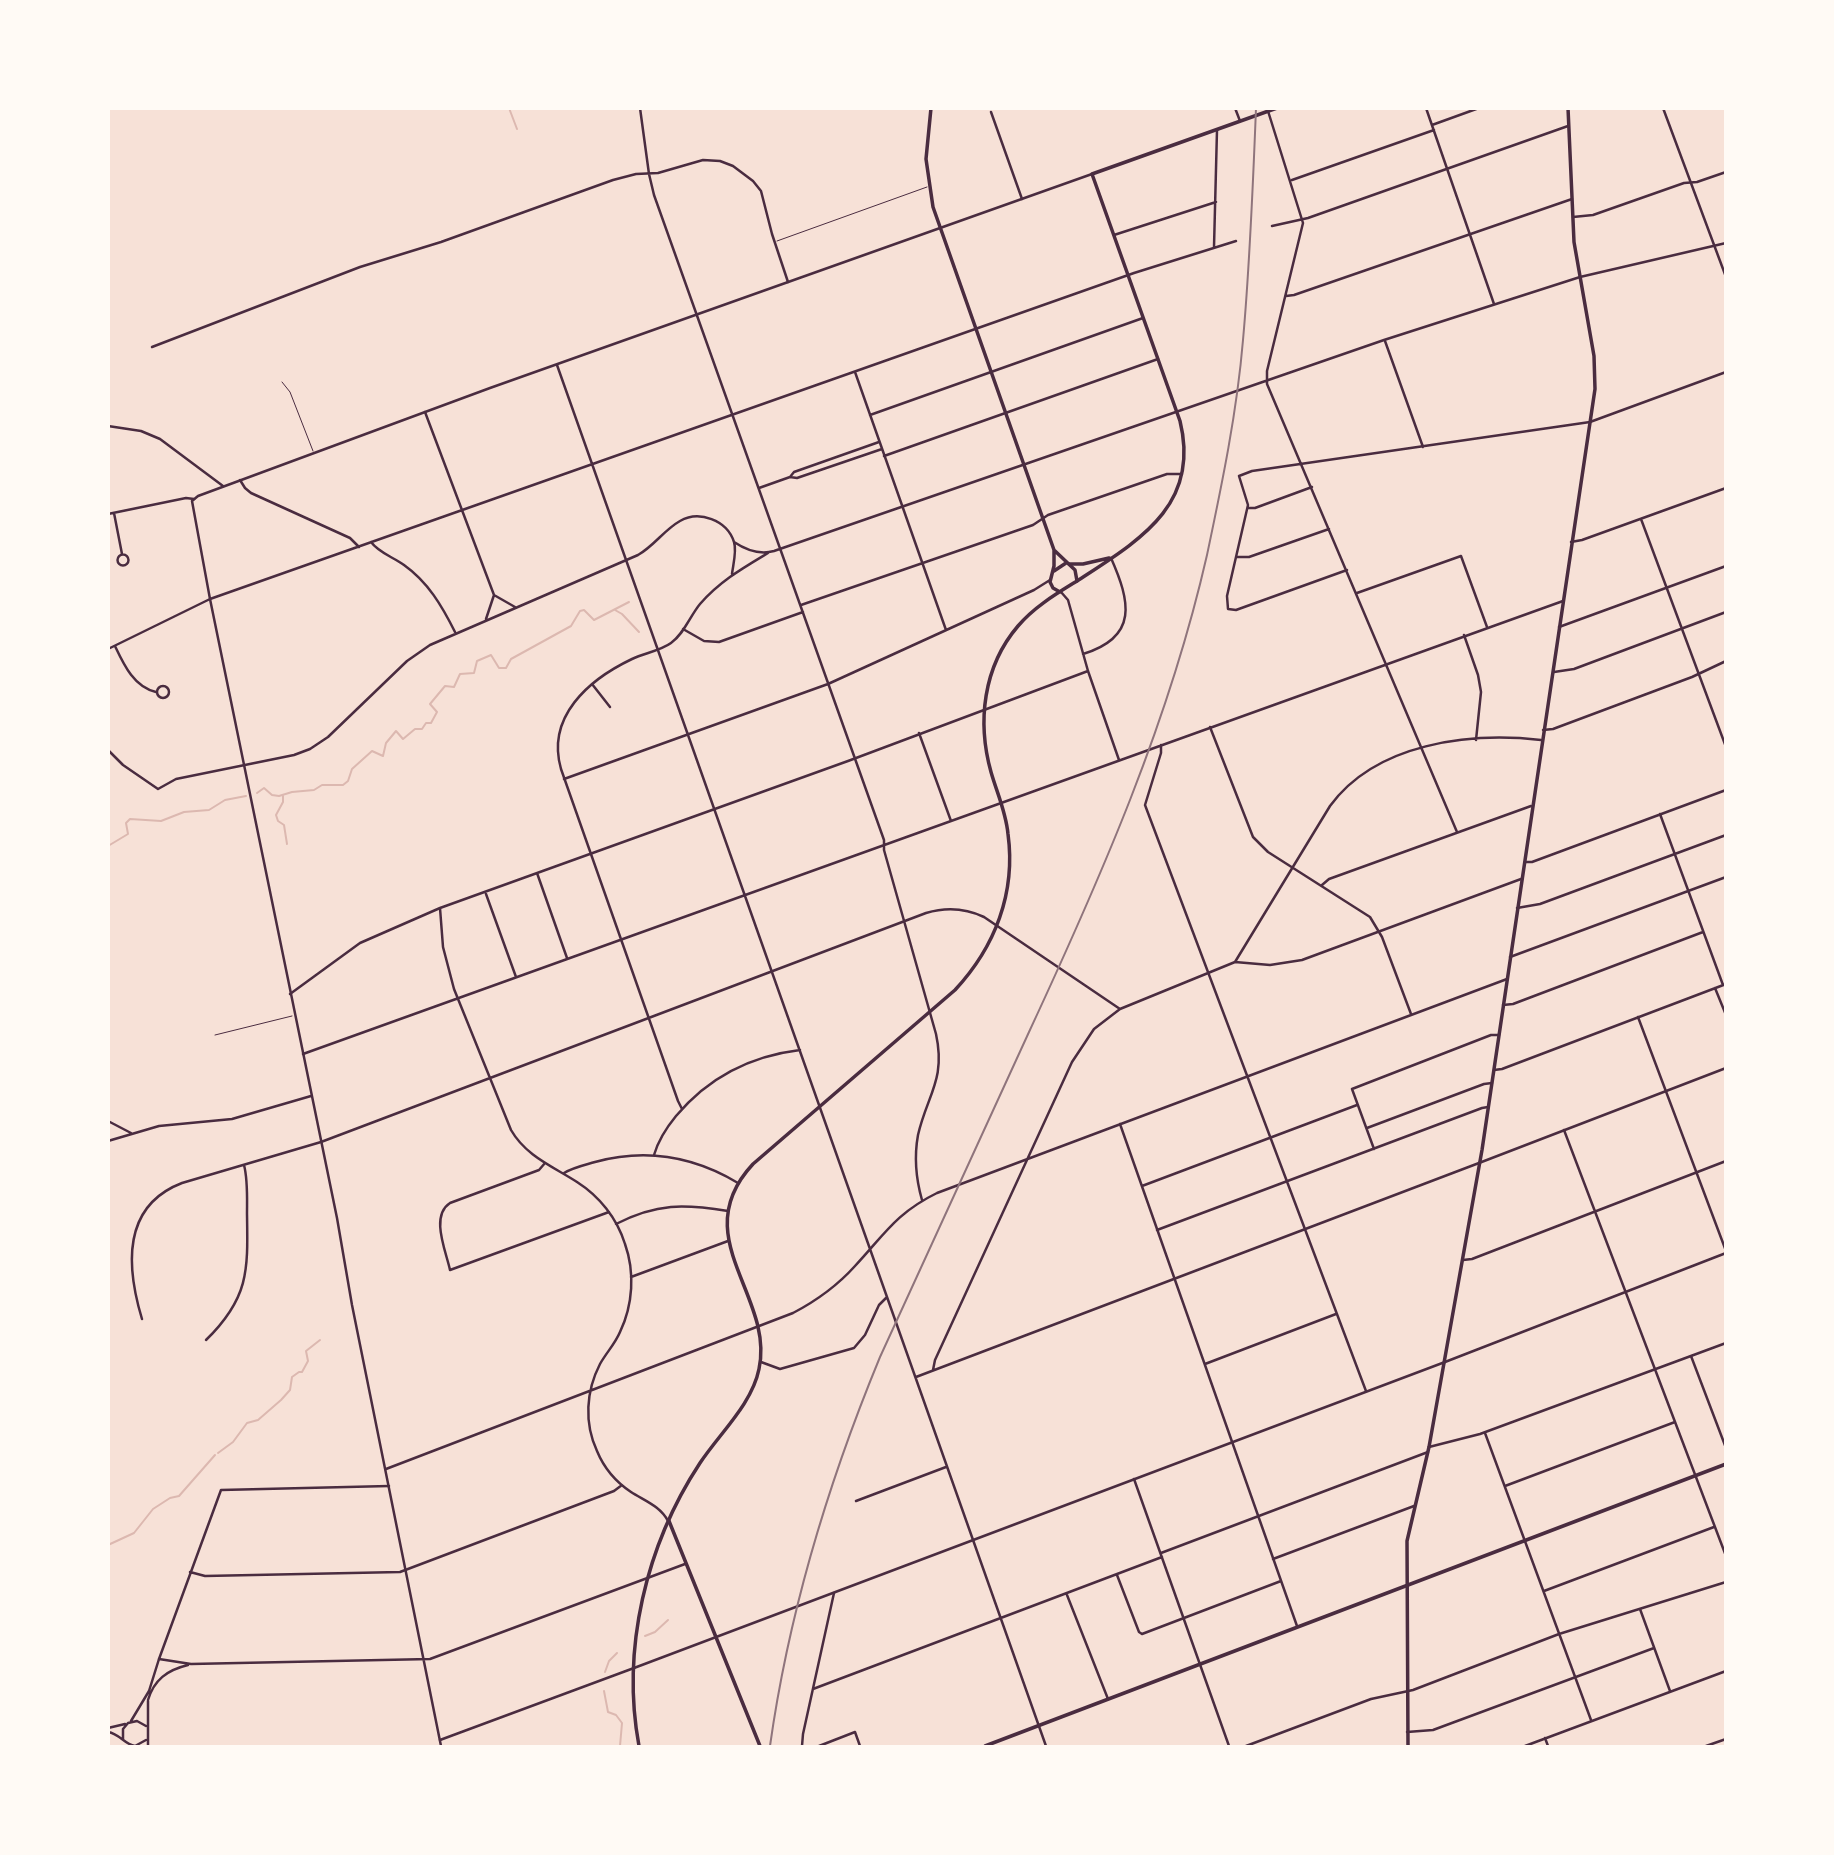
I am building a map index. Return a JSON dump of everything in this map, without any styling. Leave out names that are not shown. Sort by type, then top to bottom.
[{"type":"main road","points":[[931,108],[926,152],[929,187],[940,228],[1054,550],[1050,580],[1051,586],[1060,592]]},
{"type":"main road","points":[[639,1746],[635,1717],[634,1668],[638,1625],[648,1577],[668,1521],[693,1474],[750,1394],[761,1363],[758,1328],[729,1241],[728,1211],[738,1183],[752,1164],[954,991],[986,950],[1005,902],[1010,866],[1008,832],[1002,802],[986,750],[984,709],[992,670],[1004,644],[1029,614],[1111,558],[1156,523],[1170,505],[1182,474],[1184,444],[1177,412],[1092,174],[1277,108]]},
{"type":"main road","points":[[1408,1746],[1406,1546],[1445,1362],[1479,1163],[1590,422],[1595,368],[1573,217],[1568,108]]},
{"type":"main road","points":[[1054,550],[1075,570],[1077,581]]},
{"type":"main road","points":[[1053,572],[1066,563],[1079,565],[1111,558]]},
{"type":"main road","points":[[985,1746],[1726,1464]]},
{"type":"main road","points":[[668,1521],[760,1746]]},
{"type":"street","points":[[640,108],[649,174],[884,840],[937,1040],[938,1068],[934,1091],[917,1142],[916,1167],[922,1200]]},
{"type":"street","points":[[1235,108],[1242,120]]},
{"type":"street","points":[[1426,108],[1494,304]]},
{"type":"street","points":[[1432,125],[1479,108]]},
{"type":"street","points":[[1663,108],[1726,277]]},
{"type":"street","points":[[991,112],[1022,199]]},
{"type":"street","points":[[1266,112],[1303,219],[1266,381],[1457,832]]},
{"type":"street","points":[[1272,226],[1303,219],[1568,126]]},
{"type":"street","points":[[1214,247],[1217,130]]},
{"type":"street","points":[[1291,181],[1434,130]]},
{"type":"street","points":[[152,347],[360,267],[441,242],[622,177],[649,174],[703,160],[720,161],[733,166],[753,181],[761,191],[774,242],[789,282]]},
{"type":"street","points":[[1573,217],[1593,215],[1726,172]]},
{"type":"street","points":[[108,514],[186,498],[194,499],[425,412],[1092,174]]},
{"type":"street","points":[[1286,296],[1572,199]]},
{"type":"street","points":[[1114,235],[1216,202]]},
{"type":"street","points":[[108,649],[210,599],[976,329],[1236,241]]},
{"type":"street","points":[[682,1109],[557,754],[561,724],[572,704],[592,684],[626,662],[675,640],[706,598],[732,574],[768,553],[1494,304],[1580,277],[1726,243]]},
{"type":"street","points":[[870,415],[1143,318]]},
{"type":"street","points":[[1384,340],[1423,447]]},
{"type":"street","points":[[884,456],[1158,359]]},
{"type":"street","points":[[557,365],[1046,1746]]},
{"type":"street","points":[[854,372],[946,630]]},
{"type":"street","points":[[1347,570],[1236,610],[1228,609],[1226,600],[1248,501],[1239,476],[1252,471],[1590,422],[1726,372]]},
{"type":"street","points":[[425,412],[494,595],[486,619]]},
{"type":"street","points":[[108,426],[141,431],[160,439],[223,486]]},
{"type":"street","points":[[790,477],[794,472],[879,442]]},
{"type":"street","points":[[759,488],[882,449]]},
{"type":"street","points":[[801,605],[1033,525],[1167,474],[1182,474]]},
{"type":"street","points":[[240,480],[251,493],[350,538],[359,547]]},
{"type":"street","points":[[1247,507],[1255,508],[1312,487]]},
{"type":"street","points":[[1571,542],[1726,488]]},
{"type":"street","points":[[194,499],[192,507],[210,599],[441,1746]]},
{"type":"street","points":[[114,513],[122,554]]},
{"type":"street","points":[[108,750],[123,765],[158,789],[176,779],[298,754],[319,744],[413,656],[454,632],[626,561],[650,548],[677,523],[691,517],[714,520],[734,542],[750,550],[768,553]]},
{"type":"street","points":[[1641,519],[1726,747]]},
{"type":"street","points":[[1236,557],[1249,557],[1329,529]]},
{"type":"street","points":[[371,542],[376,549],[404,565],[422,580],[438,601],[454,632]]},
{"type":"street","points":[[732,574],[734,542]]},
{"type":"street","points":[[1356,593],[1461,556],[1487,627]]},
{"type":"street","points":[[1083,654],[1107,644],[1119,631],[1125,618],[1125,594],[1111,558]]},
{"type":"street","points":[[1559,627],[1726,566]]},
{"type":"street","points":[[564,779],[828,684],[1034,590],[1050,580]]},
{"type":"street","points":[[1060,592],[1067,598],[1088,671],[1119,760]]},
{"type":"street","points":[[494,595],[516,607]]},
{"type":"street","points":[[303,1054],[1563,601]]},
{"type":"street","points":[[683,629],[704,641],[719,642],[803,612]]},
{"type":"street","points":[[1552,672],[1574,669],[1726,612]]},
{"type":"street","points":[[1464,635],[1481,692],[1476,740]]},
{"type":"street","points":[[115,646],[133,677],[144,688],[156,692]]},
{"type":"street","points":[[1543,730],[1553,729],[1726,661]]},
{"type":"street","points":[[290,994],[360,943],[440,908],[1088,671]]},
{"type":"street","points":[[592,684],[610,707]]},
{"type":"street","points":[[1210,727],[1251,833],[1262,848],[1366,913],[1379,930],[1411,1014]]},
{"type":"street","points":[[919,733],[951,821]]},
{"type":"street","points":[[1235,962],[1330,806],[1347,786],[1371,767],[1422,748],[1476,740],[1541,740]]},
{"type":"street","points":[[1161,744],[1161,753],[1145,805],[1366,1391]]},
{"type":"street","points":[[1524,862],[1532,862],[1726,790]]},
{"type":"street","points":[[1322,885],[1328,879],[1531,806]]},
{"type":"street","points":[[1494,1070],[1724,984],[1660,814]]},
{"type":"street","points":[[1517,908],[1536,906],[1726,835]]},
{"type":"street","points":[[537,873],[568,958]]},
{"type":"street","points":[[1510,957],[1726,877]]},
{"type":"street","points":[[933,1370],[935,1360],[1027,1159],[1081,1046],[1094,1029],[1120,1009],[1140,999],[1235,962],[1286,964],[1521,879]]},
{"type":"street","points":[[486,892],[516,977]]},
{"type":"street","points":[[440,908],[445,958],[457,998],[514,1136],[524,1148],[588,1190],[608,1212],[625,1244],[631,1277],[629,1304],[625,1321],[596,1372],[590,1392],[589,1420],[594,1445],[605,1466],[622,1485],[659,1509],[668,1521]]},
{"type":"street","points":[[142,1319],[136,1298],[132,1249],[136,1228],[145,1211],[159,1195],[173,1186],[321,1142],[932,911],[951,909],[978,914],[1120,1009]]},
{"type":"street","points":[[1503,1005],[1513,1004],[1703,932]]},
{"type":"street","points":[[386,1469],[793,1313],[821,1296],[849,1273],[891,1224],[922,1200],[1507,979]]},
{"type":"street","points":[[1715,988],[1726,1015]]},
{"type":"street","points":[[440,1740],[1445,1362],[1726,1252],[1638,1017]]},
{"type":"street","points":[[1374,1149],[1352,1089],[1491,1035],[1499,1035]]},
{"type":"street","points":[[654,1155],[662,1136],[682,1109],[704,1088],[732,1070],[762,1058],[800,1050]]},
{"type":"street","points":[[915,1377],[1726,1068]]},
{"type":"street","points":[[1366,1129],[1492,1083]]},
{"type":"street","points":[[108,1141],[166,1125],[232,1119],[311,1096]]},
{"type":"street","points":[[1142,1186],[1357,1105]]},
{"type":"street","points":[[1157,1230],[1488,1107]]},
{"type":"street","points":[[108,1121],[131,1133]]},
{"type":"street","points":[[1120,1124],[1297,1626]]},
{"type":"street","points":[[1563,1130],[1726,1556]]},
{"type":"street","points":[[563,1174],[573,1168],[617,1157],[654,1155],[699,1163],[738,1183]]},
{"type":"street","points":[[1463,1260],[1472,1259],[1726,1161]]},
{"type":"street","points":[[545,1163],[538,1170],[444,1207],[440,1220],[450,1270],[608,1212]]},
{"type":"street","points":[[206,1340],[235,1305],[245,1279],[247,1248],[244,1165]]},
{"type":"street","points":[[616,1224],[642,1212],[668,1206],[694,1205],[728,1211]]},
{"type":"street","points":[[631,1277],[729,1241]]},
{"type":"street","points":[[761,1363],[780,1369],[854,1348],[863,1339],[879,1305],[887,1297]]},
{"type":"street","points":[[1205,1364],[1336,1314]]},
{"type":"street","points":[[813,1689],[1067,1594],[1428,1450],[1485,1433],[1725,1343]]},
{"type":"street","points":[[1690,1355],[1726,1448]]},
{"type":"street","points":[[1505,1486],[1675,1422]]},
{"type":"street","points":[[1485,1433],[1591,1720]]},
{"type":"street","points":[[856,1502],[946,1467]]},
{"type":"street","points":[[1134,1479],[1229,1746]]},
{"type":"street","points":[[190,1572],[205,1576],[398,1573],[614,1491],[622,1485]]},
{"type":"street","points":[[148,1746],[149,1691],[220,1491],[389,1486]]},
{"type":"street","points":[[1273,1559],[1415,1506]]},
{"type":"street","points":[[1544,1591],[1714,1527]]},
{"type":"street","points":[[159,1659],[191,1664],[424,1660],[686,1563]]},
{"type":"street","points":[[1117,1574],[1141,1634],[1280,1581]]},
{"type":"street","points":[[1246,1746],[1371,1699],[1407,1692],[1559,1634],[1726,1582]]},
{"type":"street","points":[[802,1746],[834,1592]]},
{"type":"street","points":[[1067,1594],[1108,1699]]},
{"type":"street","points":[[1640,1609],[1670,1691]]},
{"type":"street","points":[[1407,1732],[1433,1730],[1654,1648]]},
{"type":"street","points":[[148,1700],[154,1686],[165,1674],[191,1664]]},
{"type":"street","points":[[1525,1746],[1726,1671]]},
{"type":"street","points":[[124,1739],[123,1728],[130,1722],[149,1691]]},
{"type":"street","points":[[108,1730],[130,1722],[142,1722],[148,1729]]},
{"type":"street","points":[[108,1730],[133,1746],[143,1744],[148,1737]]},
{"type":"street","points":[[819,1746],[855,1732],[860,1746]]},
{"type":"street","points":[[1545,1738],[1548,1746]]},
{"type":"street","points":[[1706,1746],[1726,1739]]},
{"type":"lane","points":[[774,242],[929,187]]},
{"type":"lane","points":[[282,382],[290,392],[313,453]]},
{"type":"lane","points":[[215,1035],[295,1016]]},
{"type":"waterway","points":[[509,108],[517,129]]},
{"type":"waterway","points":[[257,793],[264,788],[272,795],[279,796],[314,790],[322,785],[343,785],[348,781],[352,769],[372,751],[383,756],[386,743],[396,731],[403,739],[415,729],[422,729],[426,723],[431,723],[437,712],[430,704],[445,686],[454,687],[460,674],[474,673],[477,661],[491,655],[499,668],[506,668],[511,659],[571,626],[580,611],[584,610],[594,620],[629,602]]},
{"type":"waterway","points":[[615,610],[639,632]]},
{"type":"waterway","points":[[108,846],[128,834],[126,823],[130,819],[161,821],[184,812],[209,810],[225,800],[246,796]]},
{"type":"waterway","points":[[283,796],[276,815],[278,821],[284,825],[287,844]]},
{"type":"waterway","points":[[218,1453],[233,1442],[247,1423],[258,1420],[281,1400],[290,1390],[292,1377],[302,1372],[308,1361],[306,1351],[320,1340]]},
{"type":"waterway","points":[[108,1545],[134,1533],[153,1509],[170,1498],[179,1496],[215,1455]]},
{"type":"waterway","points":[[645,1636],[655,1632],[668,1620]]},
{"type":"waterway","points":[[605,1672],[609,1661],[617,1653]]},
{"type":"waterway","points":[[604,1691],[608,1712],[616,1715],[622,1723],[620,1746]]},
{"type":"railway","points":[[770,1746],[799,1597],[827,1500],[861,1404],[1082,916],[1131,798],[1173,678],[1207,555],[1237,394],[1248,282],[1256,108]]}]
